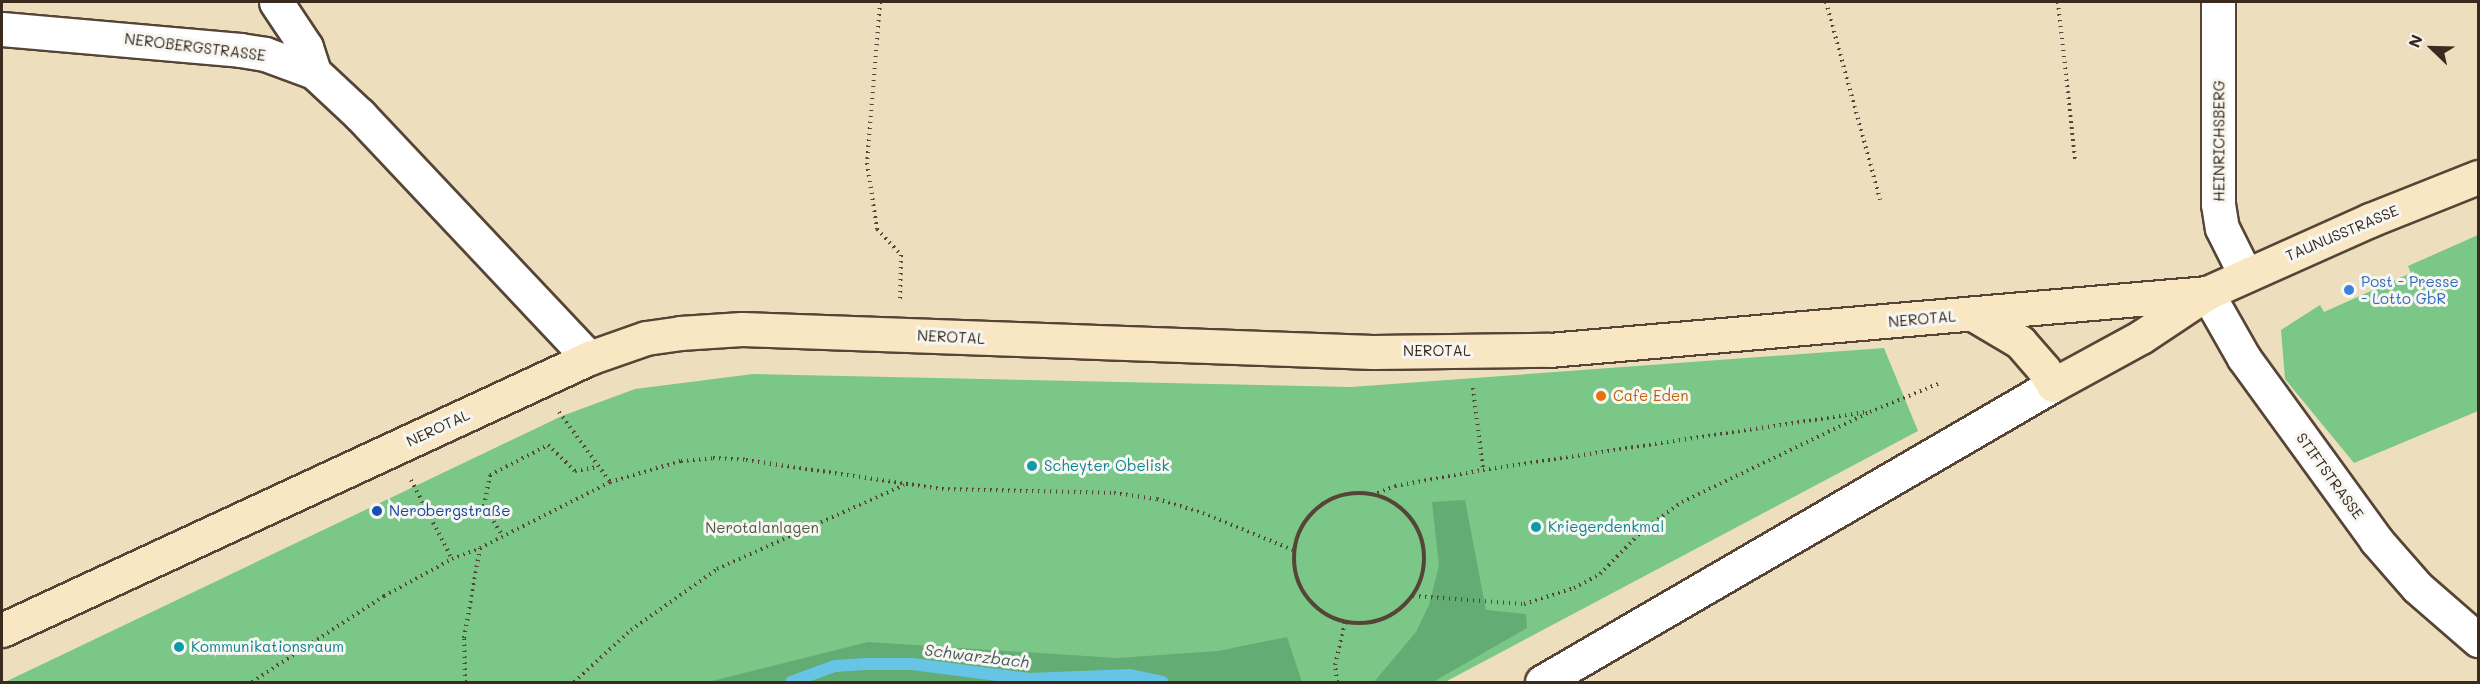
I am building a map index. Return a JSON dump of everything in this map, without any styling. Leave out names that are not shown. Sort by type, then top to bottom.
[{"type":"street","points":[[276,2],[306,47],[314,72]]},
{"type":"street","name":"HEINRICHSBERG","points":[[2218,2],[2218,204],[2222,228],[2245,274]]},
{"type":"street","name":"NEROBERGSTRASSE","points":[[2,29],[153,41],[257,53],[290,61],[314,72],[360,115],[589,358]]},
{"type":"street","name":"TAUNUSSTRASSE","points":[[2207,292],[2478,177]]},
{"type":"street","points":[[1542,682],[2053,385],[2141,337],[2207,292]]},
{"type":"street","name":"NEROTAL","points":[[2,630],[589,358],[646,338],[680,333],[742,329],[1373,352],[1549,350],[2207,292]]},
{"type":"street","name":"STIFTSTRASSE","points":[[2207,292],[2244,358],[2376,540],[2417,587],[2478,639]]},
{"type":"street","name":"NEROTAL","points":[[1973,314],[2020,342],[2044,370],[2053,385]]},
{"type":"path","name":"NEROTAL","points":[[880,2],[867,163],[877,230],[901,255],[899,335]]},
{"type":"path","points":[[1826,2],[1880,200]]},
{"type":"path","points":[[2058,2],[2075,159]]},
{"type":"path","points":[[1469,351],[1483,470]]},
{"type":"path","points":[[1413,597],[1524,604],[1574,588],[1600,574],[1643,530],[1682,502],[1870,411],[1940,383]]},
{"type":"path","points":[[1372,495],[1397,505],[1416,526],[1423,546],[1424,567],[1413,597],[1390,616],[1362,624],[1345,623],[1321,612],[1304,594],[1294,569],[1293,550],[1304,522],[1319,506],[1345,495],[1372,495],[1395,486],[1483,470],[1870,411]]},
{"type":"path","points":[[502,535],[484,506],[490,475],[548,445],[575,471],[598,467]]},
{"type":"path","points":[[581,445],[610,482]]},
{"type":"path","points":[[252,682],[384,596],[453,559],[480,548],[610,482],[656,467],[713,458],[746,460],[905,485],[1000,491],[1060,490],[1114,493],[1157,499],[1203,513],[1293,550]]},
{"type":"path","points":[[574,682],[631,630],[717,569],[905,485]]},
{"type":"path","points":[[419,495],[453,559]]},
{"type":"path","points":[[466,509],[484,506]]},
{"type":"path","points":[[465,682],[464,638],[480,548]]},
{"type":"path","points":[[1337,682],[1335,665],[1345,623]]},
{"type":"green space","points":[[2478,235],[2478,411],[2354,463],[2285,379],[2281,330],[2320,305],[2324,312],[2411,273],[2408,266]]},
{"type":"green space","name":"Nerotalanlagen","points":[[1884,348],[1918,431],[1445,682],[5,682],[562,416],[635,389],[753,374],[1351,387]]},
{"type":"green space","points":[[1465,500],[1486,610],[1526,614],[1527,628],[1433,682],[1374,682],[1416,632],[1429,605],[1439,566],[1432,502]]},
{"type":"green space","points":[[1287,637],[1302,682],[708,682],[868,642],[1117,658],[1218,651]]},
{"type":"waterway","name":"Schwarzbach","points":[[791,682],[835,666],[865,664],[912,664],[1029,679],[1130,675],[1162,682]]},
{"type":"place","name":"Post - Presse - Lotto GbR","points":[[2349,290]]},
{"type":"place","name":"Cafe Eden","points":[[1601,396]]},
{"type":"place","name":"Scheyter Obelisk","points":[[1032,466]]},
{"type":"place","name":"Nerobergstraße","points":[[377,511]]},
{"type":"place","name":"Kriegerdenkmal","points":[[1536,527]]},
{"type":"place","name":"Kommunikationsraum","points":[[179,647]]}]
